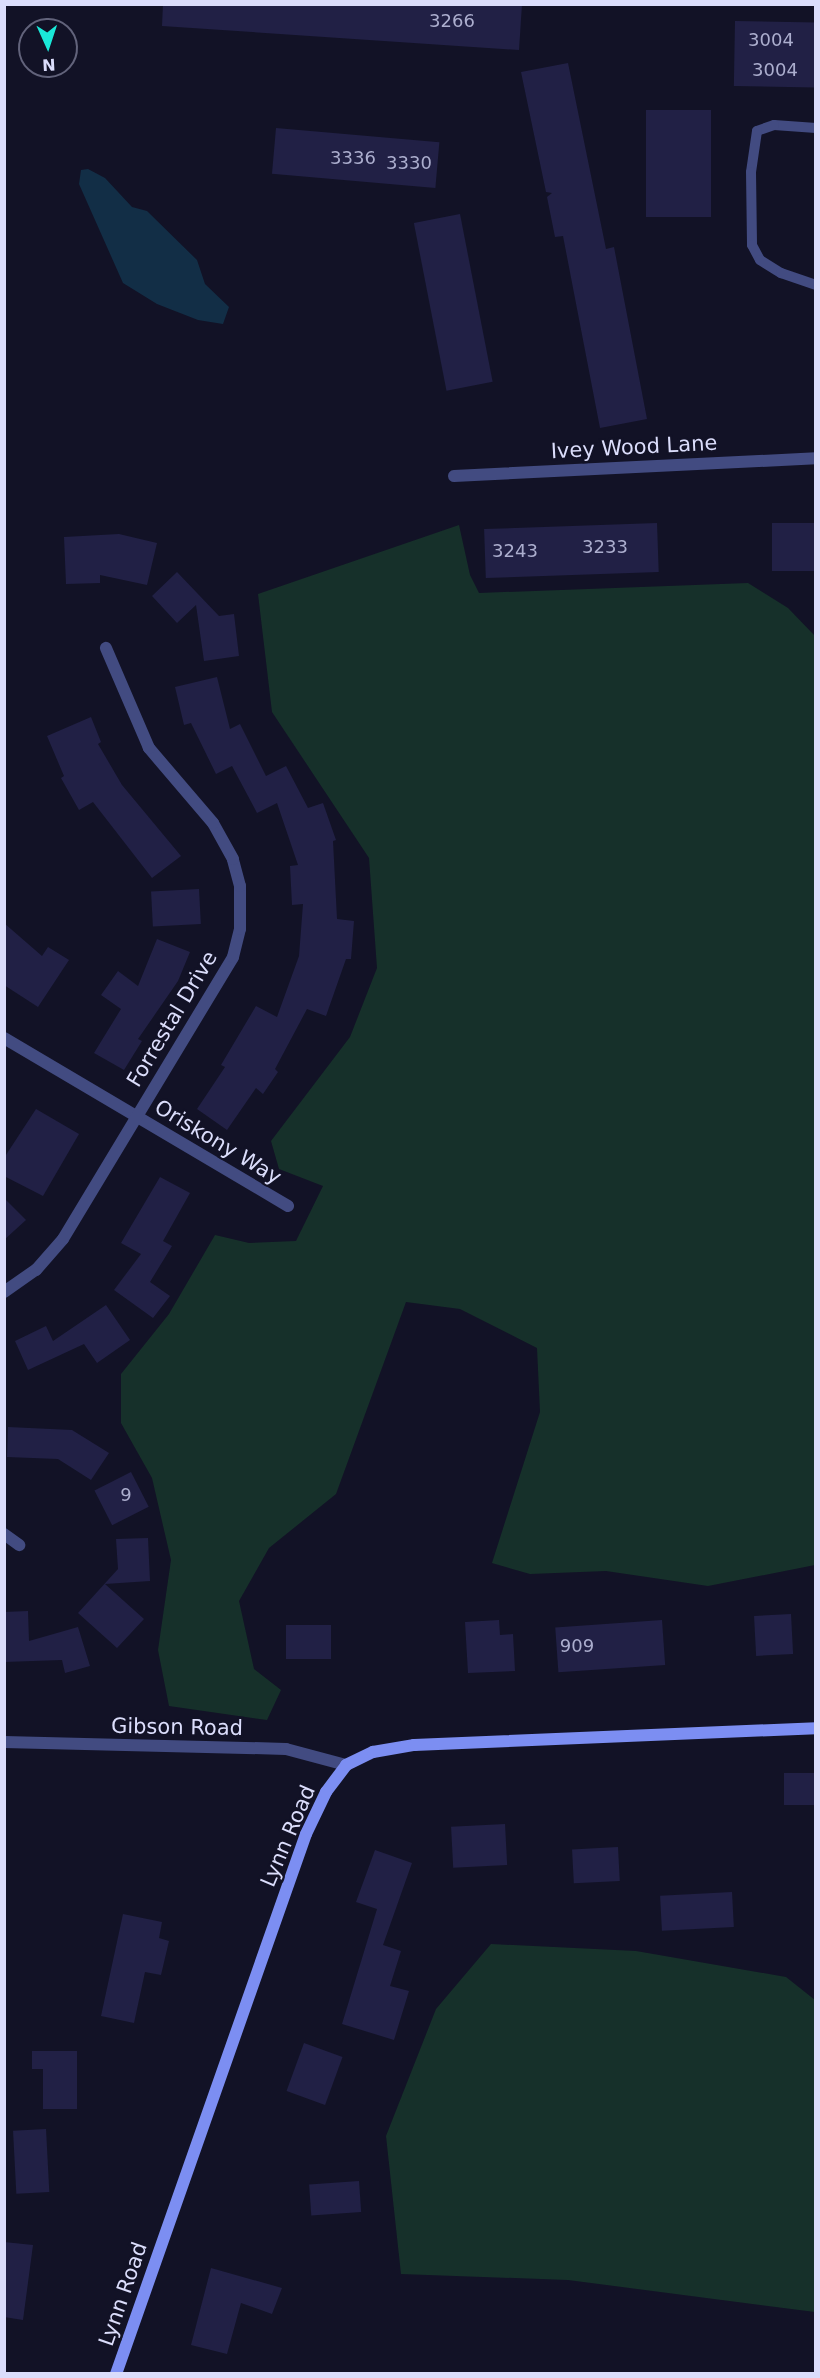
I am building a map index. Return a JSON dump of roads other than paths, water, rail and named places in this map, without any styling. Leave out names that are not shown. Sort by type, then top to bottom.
[{"type":"street","name":"Ivey Wood Lane","points":[[454,476],[816,458]]},
{"type":"street","name":"Forrestal Drive","points":[[4,1292],[36,1270],[63,1239],[233,957],[240,929],[240,886],[222,837],[149,748],[106,648]]},
{"type":"street","name":"Oriskony Way","points":[[4,1038],[288,1206]]},
{"type":"street","points":[[4,1534],[19,1545]]},
{"type":"street","name":"Lynn Road","points":[[116,2373],[306,1834],[333,1780],[346,1765],[373,1752],[414,1745],[816,1728]]},
{"type":"street","name":"Gibson Road","points":[[4,1742],[286,1749],[346,1765]]},
{"type":"lane","points":[[816,128],[774,125],[757,130],[751,172],[752,245],[760,260],[781,273],[816,285]]},
{"type":"water","points":[[88,169],[105,178],[132,207],[147,211],[197,260],[205,284],[229,307],[223,324],[198,320],[157,304],[123,283],[79,184],[81,170]]}]
